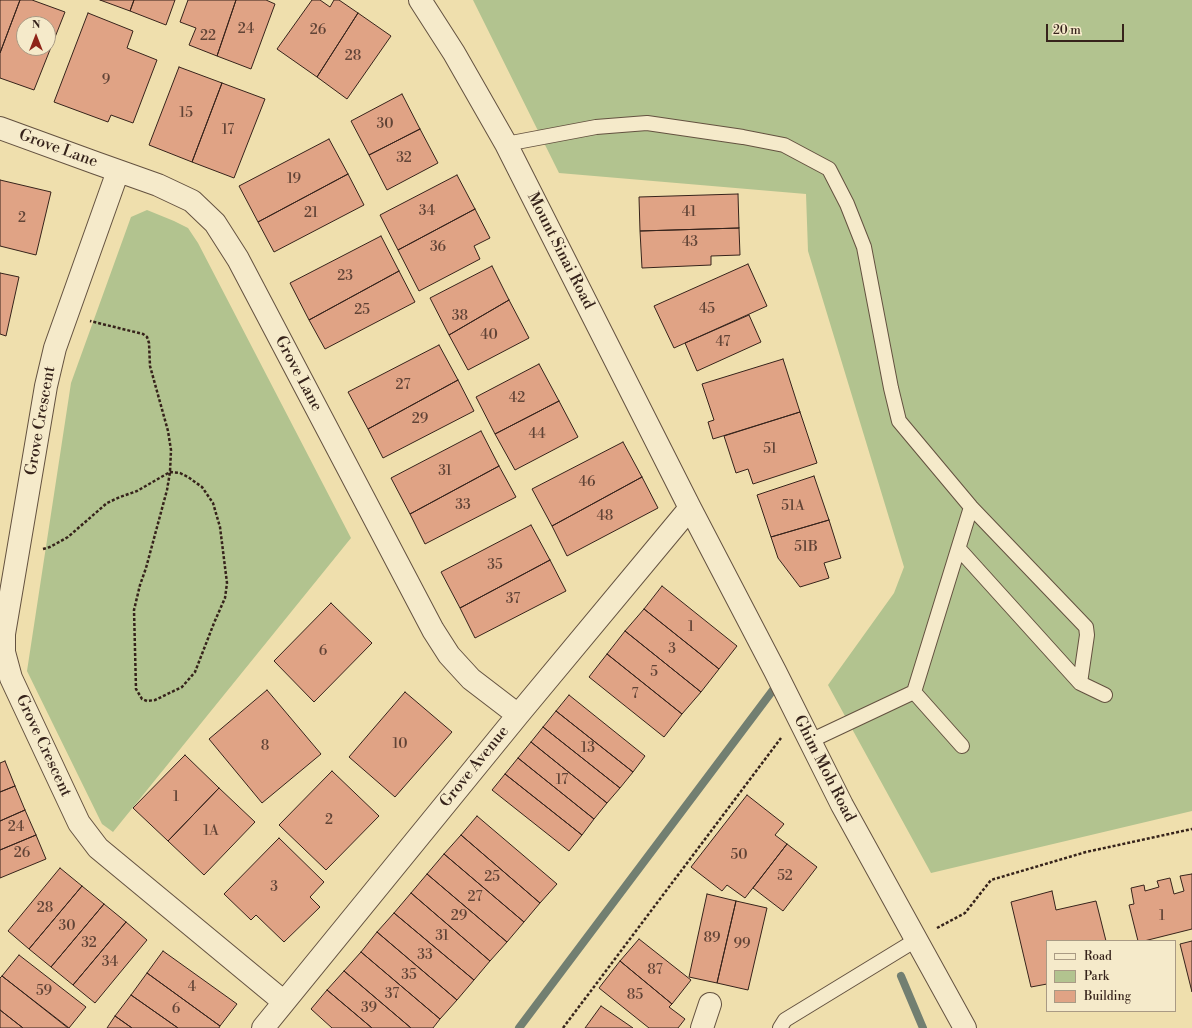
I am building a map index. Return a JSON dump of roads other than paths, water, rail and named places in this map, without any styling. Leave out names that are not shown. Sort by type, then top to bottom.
[{"type":"street","name":"Mount Sinai Road","points":[[420,0],[454,53],[506,144],[690,508]]},
{"type":"street","name":"Grove Lane","points":[[0,128],[158,185],[192,201],[215,223],[238,259],[433,630],[449,654],[471,679],[518,715]]},
{"type":"street","name":"Grove Crescent","points":[[118,171],[55,348],[46,386],[2,651],[11,678],[79,823],[98,848],[284,1002]]},
{"type":"street","name":"Grove Avenue","points":[[262,1028],[518,715],[690,508]]},
{"type":"street","name":"Ghim Moh Road","points":[[690,508],[775,670],[797,717],[842,804],[965,1028]]},
{"type":"street","points":[[702,1028],[710,1004]]},
{"type":"lane","points":[[506,144],[596,127],[647,123],[744,137],[784,145],[829,169],[847,204],[864,247],[891,388],[899,421],[971,507],[1086,627],[1087,635],[1080,684]]},
{"type":"lane","points":[[810,741],[914,692],[971,507]]},
{"type":"lane","points":[[959,549],[1080,684],[1105,695]]},
{"type":"lane","points":[[914,692],[962,746]]},
{"type":"lane","points":[[780,1028],[785,1020],[916,940]]},
{"type":"waterway","points":[[519,1028],[779,682]]},
{"type":"waterway","points":[[901,976],[923,1028]]}]
